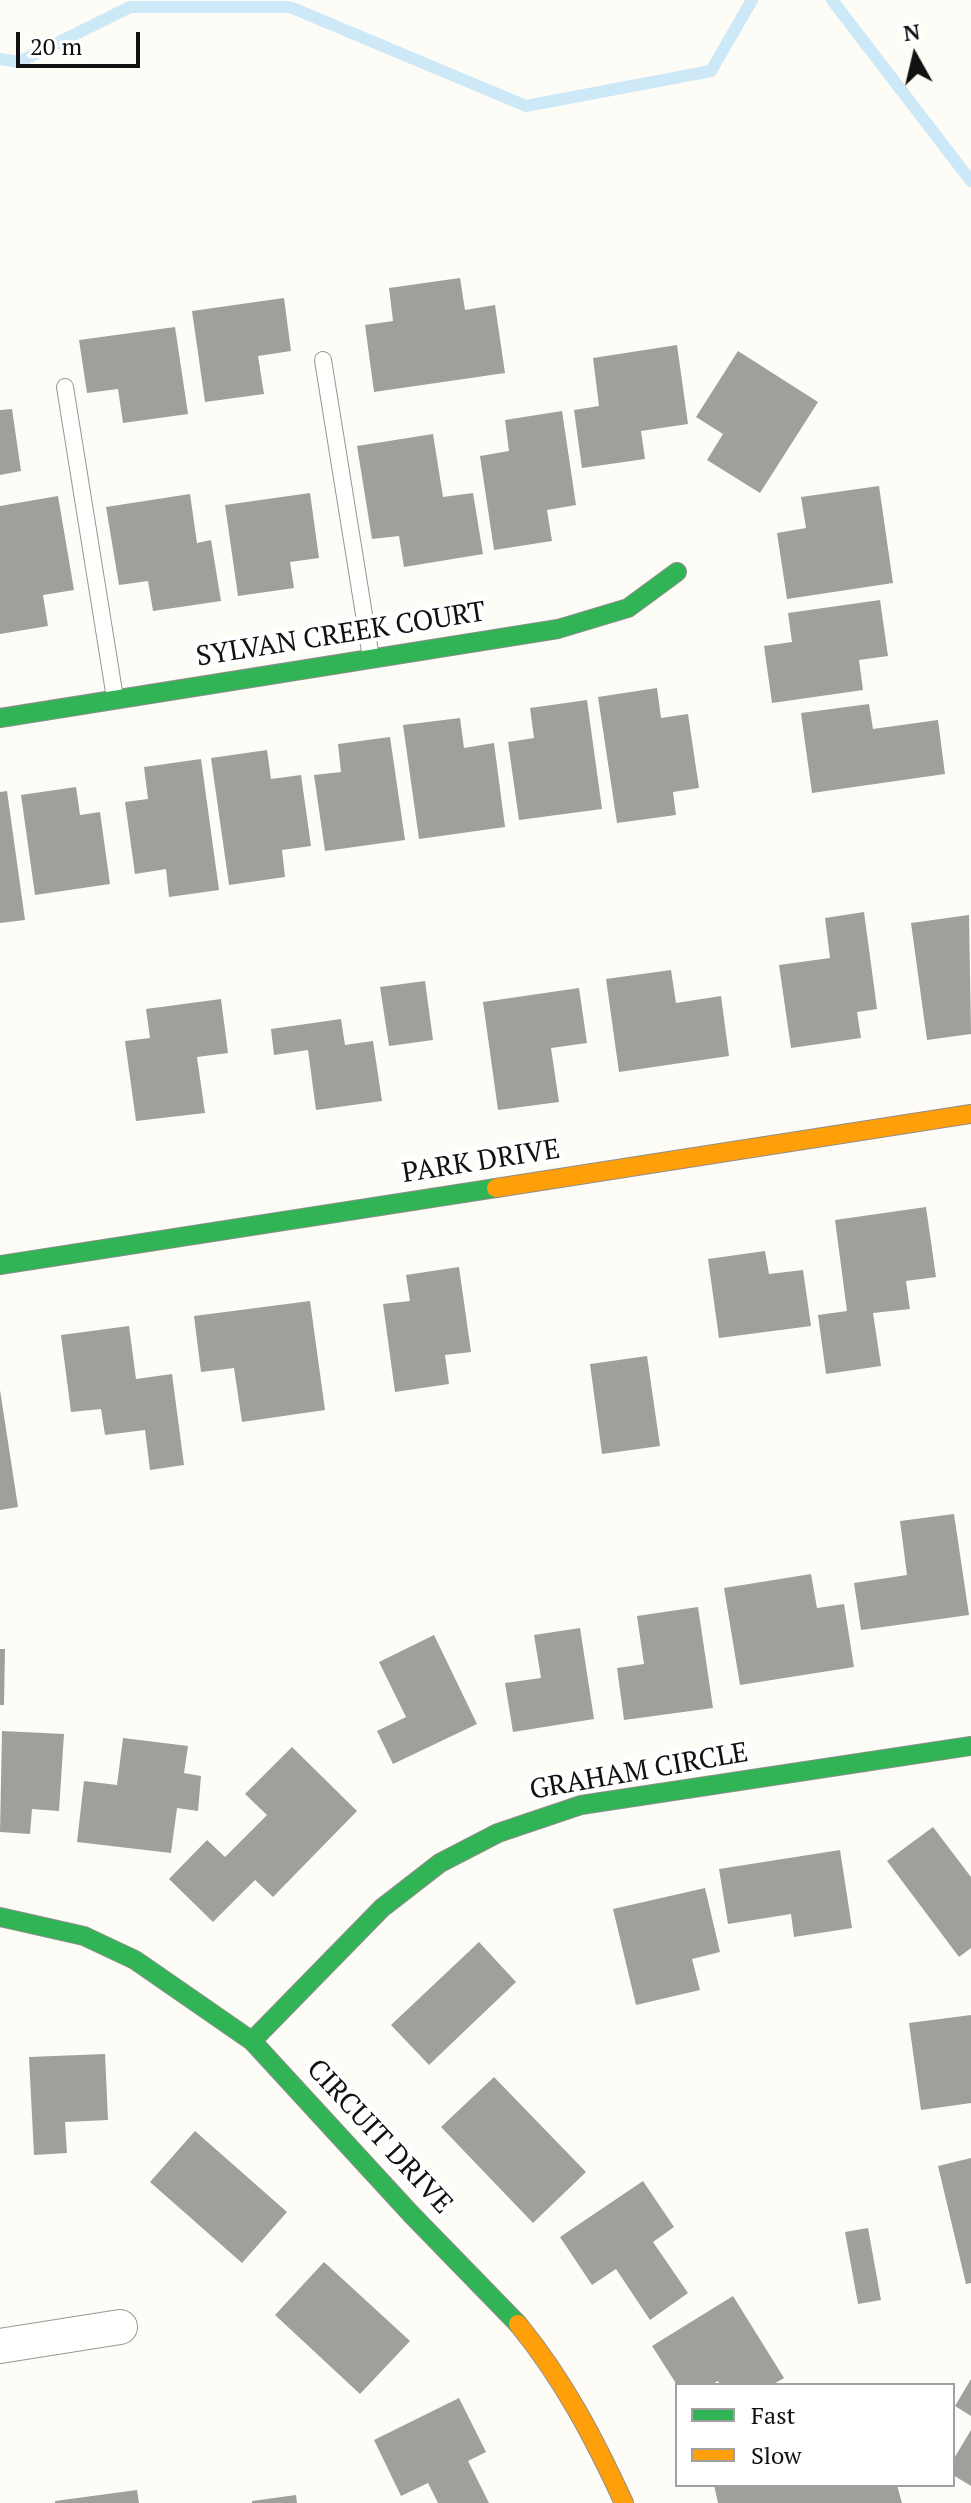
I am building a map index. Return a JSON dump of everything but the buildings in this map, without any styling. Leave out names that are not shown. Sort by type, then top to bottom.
[{"type":"street","name":"SYLVAN CREEK COURT","points":[[0,718],[558,629],[628,608],[677,572]]},
{"type":"street","name":"PARK DRIVE","points":[[0,1265],[971,1114]]},
{"type":"street","name":"GRAHAM CIRCLE","points":[[252,2041],[370,1920],[419,1878],[469,1846],[523,1821],[581,1805],[971,1746]]},
{"type":"street","name":"CIRCUIT DRIVE","points":[[0,1917],[84,1936],[135,1960],[252,2041],[411,2214],[509,2312],[552,2365],[587,2424],[624,2503]]},
{"type":"street","points":[[0,2346],[120,2327]]},
{"type":"lane","points":[[323,360],[371,658]]},
{"type":"lane","points":[[65,387],[116,699]]},
{"type":"waterway","points":[[0,59],[19,62],[130,7],[290,7],[526,106],[711,71],[752,0]]},
{"type":"waterway","points":[[832,0],[971,181]]},
{"type":"traffic: fast","points":[[0,718],[558,629],[628,608],[677,572]]},
{"type":"traffic: fast","points":[[0,1265],[496,1188]]},
{"type":"traffic: fast","points":[[252,2041],[382,1908],[440,1863],[498,1833],[581,1805],[971,1746]]},
{"type":"traffic: fast","points":[[0,1917],[84,1936],[135,1960],[252,2041],[411,2214],[518,2324]]},
{"type":"traffic: slow","points":[[496,1188],[971,1114]]},
{"type":"traffic: slow","points":[[518,2324],[577,2410],[624,2503]]}]
